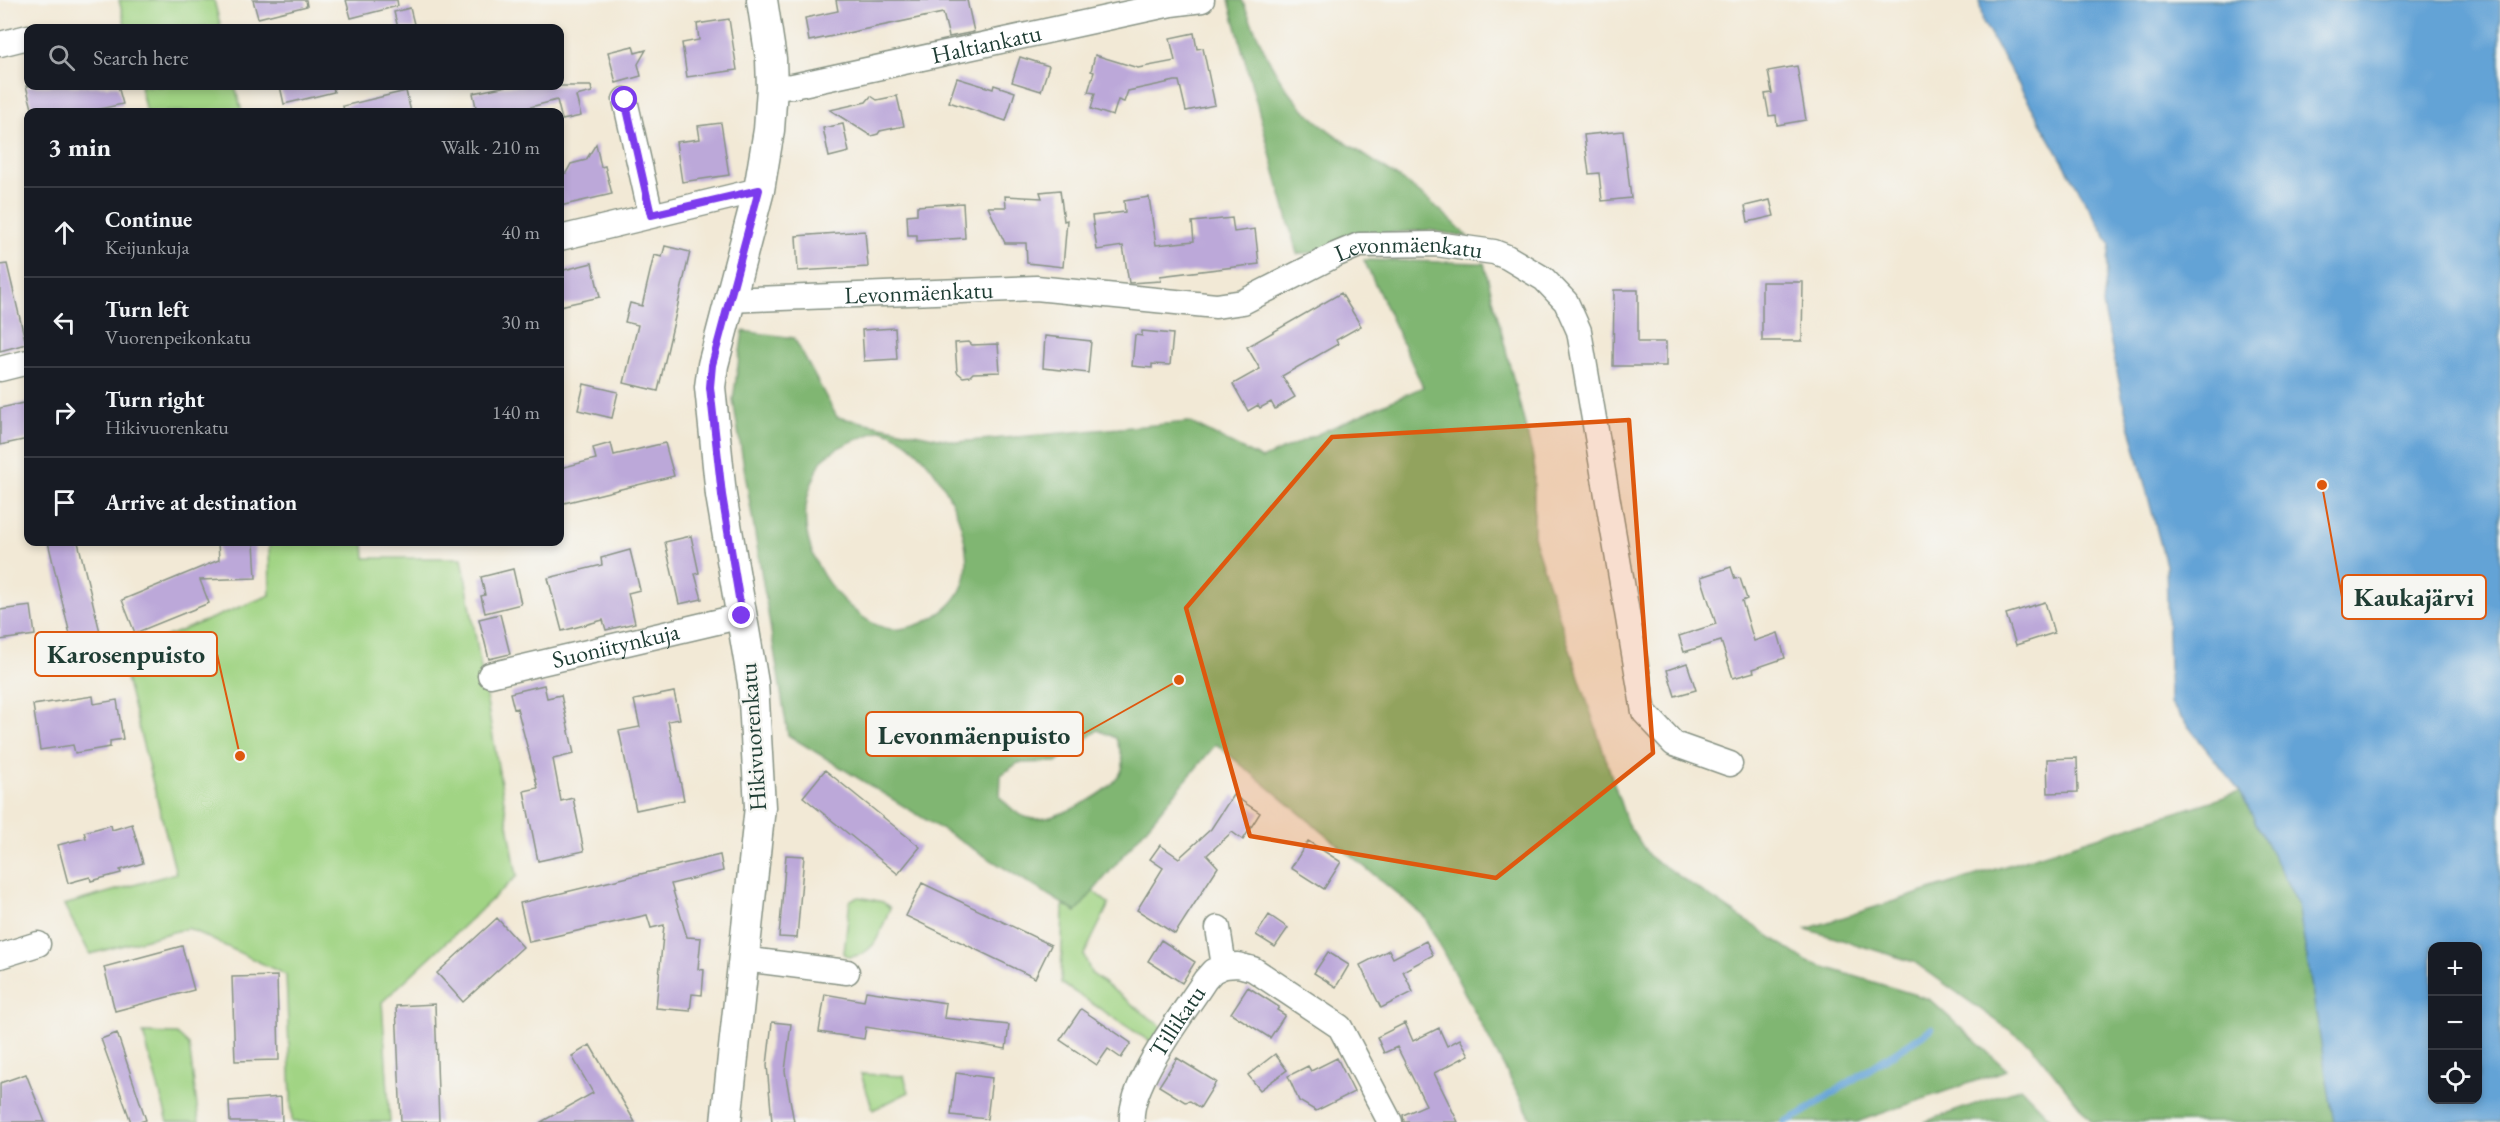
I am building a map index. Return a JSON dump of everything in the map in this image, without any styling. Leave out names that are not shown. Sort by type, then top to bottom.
[{"type":"street","name":"Hikivuorenkatu","points":[[726,1122],[760,807],[753,683],[722,495],[710,387],[712,365],[759,190],[769,130],[772,88],[771,59],[762,0]]},
{"type":"street","name":"Haltiankatu","points":[[772,88],[794,86],[1162,6],[1202,0]]},
{"type":"street","points":[[0,44],[24,38]]},
{"type":"street","points":[[625,100],[651,215]]},
{"type":"street","points":[[564,237],[759,190]]},
{"type":"street","name":"Levonmäenkatu","points":[[729,300],[1036,288],[1216,306],[1244,302],[1359,245],[1436,244],[1494,252],[1507,257],[1544,279],[1566,302],[1580,331],[1644,712],[1674,744],[1730,764]]},
{"type":"street","points":[[0,369],[24,363]]},
{"type":"street","name":"Suoniitynkuja","points":[[490,675],[742,616]]},
{"type":"street","name":"Tillikatu","points":[[1132,1122],[1133,1100],[1148,1070],[1205,980],[1213,971],[1224,966],[1218,928]]},
{"type":"street","points":[[0,956],[38,944]]},
{"type":"street","points":[[743,959],[847,972]]},
{"type":"street","points":[[1224,966],[1238,965],[1253,969],[1340,1027],[1390,1122]]},
{"type":"highlighted area","points":[[1629,420],[1653,753],[1496,878],[1250,836],[1186,608],[1332,437]]},
{"type":"green space","points":[[119,0],[214,0],[220,24],[125,24]]},
{"type":"green space","points":[[1229,0],[1242,0],[1261,44],[1284,86],[1305,110],[1344,141],[1400,178],[1468,237],[1429,230],[1361,235],[1318,252],[1297,254]]},
{"type":"green space","points":[[141,90],[236,90],[241,108],[145,108]]},
{"type":"green space","points":[[1364,260],[1484,263],[1534,461],[1534,540],[1627,823],[1649,856],[1808,962],[1929,999],[2007,1070],[1857,1122],[1533,1122],[1424,916],[1216,744],[1076,912],[788,735],[733,400],[743,331],[794,338],[837,417],[958,442],[1189,422],[1262,459],[1423,387]],"holes":[[[881,430],[899,438],[916,451],[932,468],[955,510],[963,533],[966,554],[966,574],[963,585],[951,604],[922,623],[900,629],[882,627],[870,622],[841,598],[819,568],[807,533],[808,496],[822,460],[844,445]],[[1098,730],[1116,738],[1123,765],[1120,774],[1112,783],[1088,801],[1061,814],[1033,819],[1022,816],[1000,797],[1001,775],[1018,763],[1056,762]]]},
{"type":"green space","points":[[269,546],[364,546],[365,558],[462,558],[517,876],[382,1002],[390,1122],[292,1122],[286,975],[188,928],[90,954],[64,905],[176,873],[120,655],[270,595]]},
{"type":"green space","points":[[2240,792],[2298,904],[2334,1122],[2092,1122],[2032,1046],[1914,962],[1806,929]]},
{"type":"green space","points":[[1093,891],[1109,904],[1084,955],[1091,973],[1162,1027],[1152,1043],[1061,983],[1063,904],[1076,912]]},
{"type":"green space","points":[[859,897],[883,902],[890,908],[880,933],[871,947],[865,952],[848,957],[844,953],[850,900]]},
{"type":"green space","points":[[143,1033],[177,1034],[189,1045],[199,1122],[168,1122]]},
{"type":"green space","points":[[861,1074],[904,1076],[909,1092],[873,1110]]},
{"type":"green space","points":[[2021,1088],[2054,1122],[1924,1122]]},
{"type":"water","points":[[1979,0],[2500,0],[2500,1122],[2334,1122],[2298,904],[2240,792],[2170,703],[2166,565],[2124,405],[2103,305],[2110,244],[1983,22]]},
{"type":"building","points":[[253,0],[306,0],[307,6],[258,18]]},
{"type":"building","points":[[346,0],[397,0],[398,6],[351,18]]},
{"type":"building","points":[[836,0],[967,0],[974,32],[949,37],[943,13],[809,41],[805,18],[838,11]]},
{"type":"building","points":[[410,8],[414,24],[397,24],[394,12]]},
{"type":"building","points":[[729,19],[737,70],[687,77],[682,43],[699,40],[697,24]]},
{"type":"building","points":[[1194,33],[1197,49],[1203,48],[1215,105],[1186,111],[1179,81],[1175,81],[1128,91],[1124,102],[1118,100],[1113,116],[1091,109],[1095,93],[1088,92],[1094,72],[1091,71],[1095,55],[1138,68],[1175,61],[1170,38]]},
{"type":"building","points":[[633,46],[635,53],[646,50],[638,64],[641,76],[616,83],[608,52]]},
{"type":"building","points":[[1020,57],[1049,66],[1041,91],[1012,82]]},
{"type":"building","points":[[1797,66],[1806,120],[1777,125],[1776,115],[1769,116],[1765,94],[1772,93],[1768,71]]},
{"type":"building","points":[[957,78],[993,89],[994,85],[1015,92],[1006,121],[949,102]]},
{"type":"building","points":[[564,86],[591,86],[592,92],[576,96],[581,116],[564,120],[564,108],[559,108],[557,100],[527,108],[476,108],[473,93],[488,90],[564,90]]},
{"type":"building","points":[[27,90],[119,90],[123,104],[104,108],[32,108]]},
{"type":"building","points":[[281,90],[334,90],[334,92],[284,104]]},
{"type":"building","points":[[406,91],[410,108],[343,108],[343,106]]},
{"type":"building","points":[[871,96],[877,100],[897,96],[904,126],[880,131],[871,136],[830,110],[866,102]]},
{"type":"building","points":[[721,123],[729,175],[682,182],[676,142],[700,139],[698,126]]},
{"type":"building","points":[[843,124],[849,152],[829,157],[823,128]]},
{"type":"building","points":[[1623,131],[1631,198],[1602,201],[1599,173],[1589,174],[1584,135]]},
{"type":"building","points":[[596,144],[601,167],[605,166],[612,194],[564,205],[564,173],[571,164],[586,160]]},
{"type":"building","points":[[1060,190],[1064,221],[1067,220],[1063,267],[1027,263],[1026,243],[1005,243],[988,207],[1006,207],[1005,196],[1042,198],[1040,192]]},
{"type":"building","points":[[1149,197],[1156,245],[1194,241],[1192,222],[1232,218],[1234,232],[1255,229],[1259,264],[1160,276],[1161,281],[1129,283],[1123,246],[1097,250],[1092,216],[1125,212],[1124,201]]},
{"type":"building","points":[[1770,200],[1774,216],[1748,222],[1745,206]]},
{"type":"building","points":[[963,203],[965,238],[917,241],[917,235],[908,235],[907,215],[917,214],[917,206]]},
{"type":"building","points":[[865,231],[868,267],[798,271],[796,236]]},
{"type":"building","points":[[665,246],[690,252],[658,391],[624,383],[638,325],[625,322],[630,303],[642,306],[654,255],[662,257]]},
{"type":"building","points":[[592,263],[600,297],[564,305],[564,270]]},
{"type":"building","points":[[7,264],[24,336],[24,345],[0,351],[0,265]]},
{"type":"building","points":[[1762,282],[1803,282],[1802,341],[1762,341]]},
{"type":"building","points":[[1614,290],[1638,290],[1638,342],[1666,342],[1666,366],[1613,366]]},
{"type":"building","points":[[1341,293],[1361,326],[1336,340],[1338,344],[1282,376],[1295,397],[1275,409],[1271,402],[1260,408],[1258,405],[1248,411],[1233,384],[1260,369],[1247,347]]},
{"type":"building","points":[[895,328],[897,359],[864,361],[862,330]]},
{"type":"building","points":[[1142,331],[1173,334],[1170,365],[1152,364],[1152,368],[1132,366],[1135,335],[1142,336]]},
{"type":"building","points":[[1045,336],[1091,341],[1088,373],[1043,368]]},
{"type":"building","points":[[969,342],[972,345],[998,344],[1000,372],[973,373],[963,377],[957,372],[955,343]]},
{"type":"building","points":[[584,384],[618,392],[612,418],[578,410]]},
{"type":"building","points":[[24,403],[24,440],[0,445],[0,408]]},
{"type":"building","points":[[611,443],[614,455],[665,443],[674,476],[564,503],[564,467],[596,459],[593,448]]},
{"type":"building","points":[[691,536],[699,573],[695,574],[702,599],[679,604],[665,542]]},
{"type":"building","points":[[49,546],[79,546],[101,636],[72,643]]},
{"type":"building","points":[[218,546],[254,546],[256,578],[200,580],[209,603],[135,633],[122,600],[219,560]]},
{"type":"building","points":[[630,550],[640,590],[628,593],[635,623],[606,630],[603,620],[562,631],[548,578],[602,565],[601,558]]},
{"type":"building","points":[[1731,567],[1735,579],[1740,578],[1747,599],[1742,601],[1754,641],[1778,633],[1785,658],[1753,669],[1754,672],[1733,678],[1721,641],[1684,652],[1679,636],[1716,624],[1701,577]]},
{"type":"building","points":[[513,569],[521,604],[485,613],[481,596],[485,595],[481,577]]},
{"type":"building","points":[[2045,602],[2054,633],[2016,645],[2006,614]]},
{"type":"building","points":[[31,606],[35,635],[0,640],[0,610]]},
{"type":"building","points":[[500,614],[510,654],[489,659],[479,619]]},
{"type":"building","points":[[1687,663],[1696,690],[1675,696],[1667,670]]},
{"type":"building","points":[[544,685],[547,698],[561,695],[574,754],[553,759],[561,801],[573,798],[584,851],[538,861],[524,791],[538,788],[517,708],[514,709],[510,693]]},
{"type":"building","points":[[674,692],[680,719],[668,721],[684,800],[636,810],[619,731],[640,727],[634,700]]},
{"type":"building","points":[[93,696],[94,704],[117,700],[123,739],[110,741],[110,747],[75,753],[73,745],[40,750],[33,705]]},
{"type":"building","points":[[2077,758],[2078,792],[2048,793],[2047,759]]},
{"type":"building","points":[[825,770],[920,847],[898,874],[803,797]]},
{"type":"building","points":[[1233,795],[1260,813],[1243,840],[1232,832],[1207,855],[1218,867],[1175,934],[1137,910],[1163,868],[1150,859],[1160,845],[1179,858],[1211,829]]},
{"type":"building","points":[[132,824],[143,863],[120,870],[121,873],[91,881],[90,877],[68,883],[58,845],[86,838],[84,832],[111,825],[112,830]]},
{"type":"building","points":[[1308,841],[1341,862],[1324,889],[1291,868]]},
{"type":"building","points":[[720,855],[723,871],[671,884],[687,937],[701,938],[698,969],[704,970],[702,995],[692,994],[690,1011],[656,1008],[664,925],[651,928],[647,915],[529,942],[520,903]]},
{"type":"building","points":[[786,855],[804,856],[797,938],[779,937]]},
{"type":"building","points":[[922,883],[1051,945],[1035,978],[906,916]]},
{"type":"building","points":[[1269,915],[1288,928],[1275,947],[1256,935]]},
{"type":"building","points":[[497,918],[523,947],[463,1002],[437,973]]},
{"type":"building","points":[[1161,940],[1195,962],[1182,983],[1148,961]]},
{"type":"building","points":[[1426,941],[1433,955],[1403,971],[1413,992],[1381,1008],[1360,965],[1389,950],[1393,958]]},
{"type":"building","points":[[182,946],[194,990],[115,1011],[104,967]]},
{"type":"building","points":[[1328,952],[1349,965],[1336,987],[1314,973]]},
{"type":"building","points":[[277,976],[279,1060],[235,1061],[232,977]]},
{"type":"building","points":[[1248,987],[1279,1007],[1277,1010],[1285,1015],[1270,1038],[1231,1013]]},
{"type":"building","points":[[866,991],[946,1003],[944,1018],[1009,1025],[1006,1049],[866,1027],[864,1039],[819,1032],[825,994],[864,1001]]},
{"type":"building","points":[[435,1004],[439,1122],[401,1122],[396,1006]]},
{"type":"building","points":[[1081,1009],[1131,1043],[1121,1058],[1108,1049],[1097,1065],[1060,1040]]},
{"type":"building","points":[[772,1022],[791,1024],[785,1071],[794,1122],[772,1122],[767,1065]]},
{"type":"building","points":[[1405,1023],[1413,1041],[1439,1028],[1447,1046],[1460,1039],[1469,1055],[1434,1073],[1458,1122],[1404,1122],[1403,1115],[1426,1105],[1397,1047],[1384,1053],[1377,1037]]},
{"type":"building","points":[[117,1033],[146,1120],[140,1122],[131,1122],[101,1039]]},
{"type":"building","points":[[590,1045],[635,1122],[541,1122],[593,1093],[572,1056]]},
{"type":"building","points":[[1275,1054],[1287,1070],[1260,1090],[1248,1075]]},
{"type":"building","points":[[1177,1058],[1216,1082],[1200,1108],[1190,1101],[1185,1102],[1159,1086]]},
{"type":"building","points":[[1337,1058],[1354,1092],[1316,1111],[1299,1101],[1288,1076],[1308,1066],[1311,1071]]},
{"type":"building","points":[[956,1073],[992,1078],[987,1119],[951,1115]]},
{"type":"building","points":[[26,1074],[45,1122],[0,1122],[0,1083]]},
{"type":"building","points":[[281,1097],[282,1122],[230,1122],[229,1101]]},
{"type":"waterway","points":[[1785,1122],[1931,1029]]},
{"type":"place","name":"Kaukajärvi","points":[[2322,485]]},
{"type":"place","name":"Levonmäenpuisto","points":[[1179,680]]},
{"type":"place","name":"Karosenpuisto","points":[[240,756]]},
{"type":"route","points":[[625,100],[651,215],[759,190],[712,365],[710,387],[722,495],[742,616]]}]
